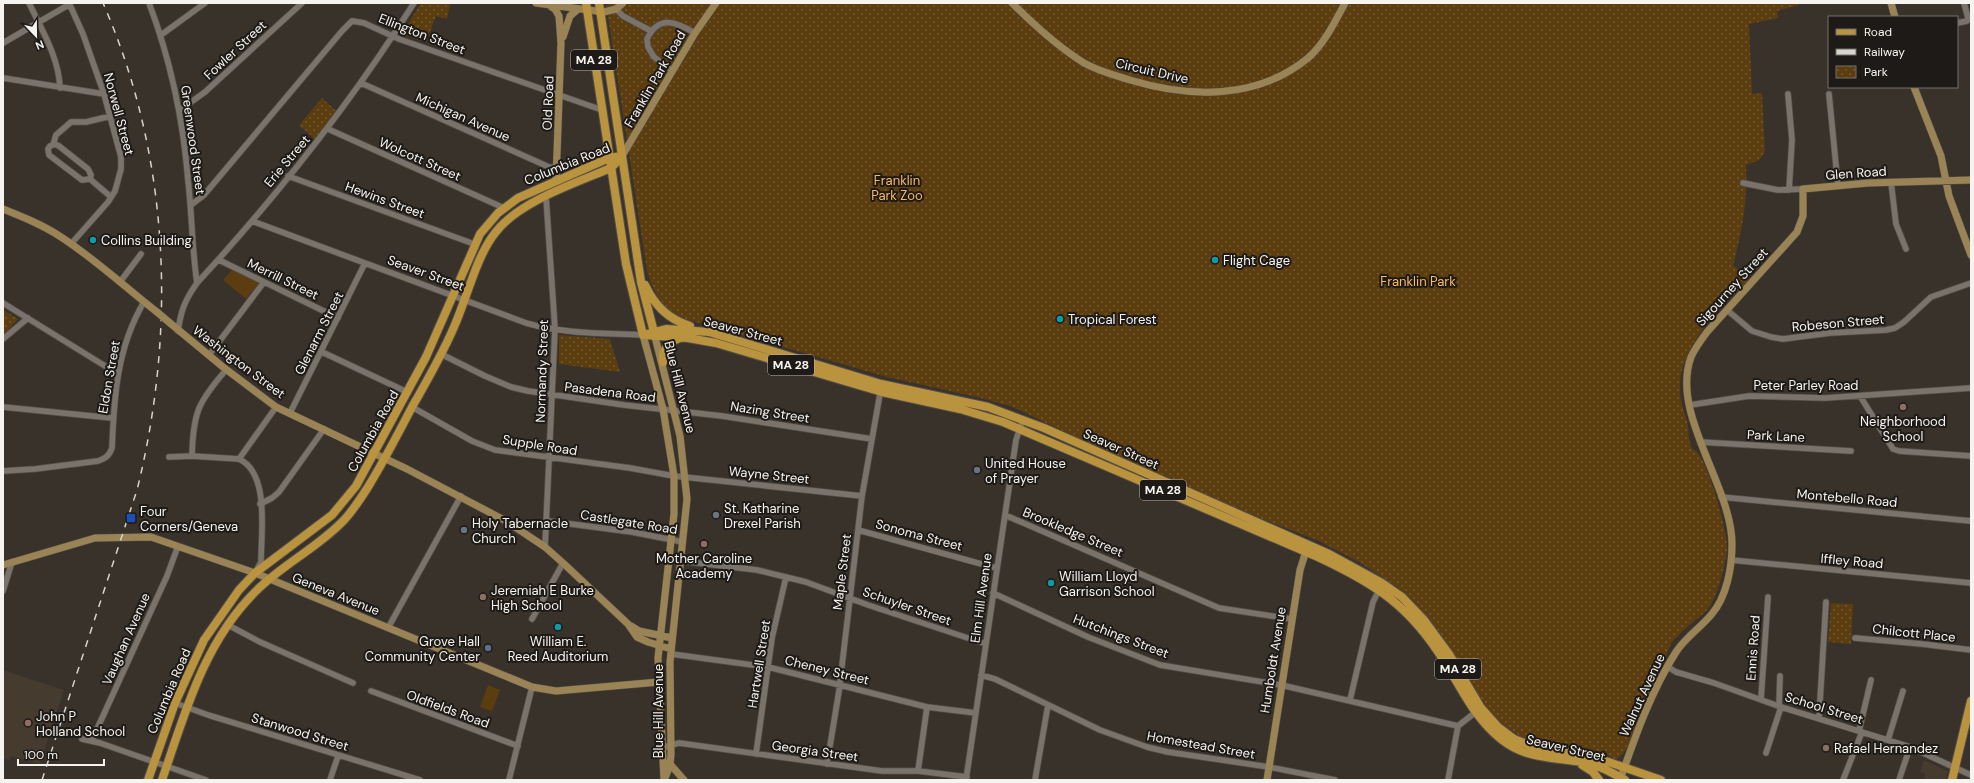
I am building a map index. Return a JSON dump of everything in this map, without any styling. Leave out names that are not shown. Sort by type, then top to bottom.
[{"type":"main road","points":[[536,3],[578,9],[586,6],[616,9],[623,3]]},
{"type":"main road","points":[[708,13],[712,3]]},
{"type":"main road","points":[[708,13],[716,3]]},
{"type":"main road","name":"Circuit Drive","points":[[1012,3],[1029,20],[1067,52],[1102,71],[1165,88],[1190,92],[1219,93],[1262,85],[1290,71],[1309,57],[1320,45],[1345,3]]},
{"type":"main road","points":[[1891,3],[1895,16]]},
{"type":"main road","name":"Old Road","points":[[550,6],[558,13],[562,43],[558,166],[556,181]]},
{"type":"main road","name":"Blue Hill Avenue","points":[[586,6],[629,278],[664,410],[674,476],[672,540],[658,646],[658,682],[664,780]]},
{"type":"main road","name":"Blue Hill Avenue","points":[[600,7],[639,269],[654,334],[676,411],[686,477],[687,499],[672,638],[669,684],[672,744],[670,765],[664,780]]},
{"type":"main road","name":"Old Road","points":[[562,43],[570,16],[578,9]]},
{"type":"main road","name":"Franklin Park Road","points":[[622,156],[708,13]]},
{"type":"main road","points":[[1914,88],[1941,156],[1945,182],[1971,252]]},
{"type":"main road","name":"Columbia Road","points":[[148,780],[175,703],[204,640],[239,590],[255,573],[332,515],[356,486],[375,454],[437,334],[474,244],[480,234],[504,208],[523,195],[609,158],[622,156]]},
{"type":"main road","name":"Columbia Road","points":[[162,780],[186,708],[200,673],[228,625],[242,605],[269,579],[344,520],[367,489],[385,459],[441,354],[465,300],[484,251],[494,233],[514,214],[546,197],[611,168],[622,156]]},
{"type":"main road","name":"Glen Road","points":[[1803,189],[1891,182],[1945,182],[1971,180]]},
{"type":"main road","name":"Sigourney Street","points":[[1690,404],[1688,373],[1691,358],[1707,332],[1797,232],[1803,216],[1803,189]]},
{"type":"main road","name":"Washington Street","points":[[3,209],[48,229],[71,244],[157,312],[226,370],[276,407],[461,496],[500,518],[546,547],[628,624],[638,631],[672,638]]},
{"type":"main road","name":"MA 28","points":[[639,269],[649,293],[664,314],[676,322],[709,332]]},
{"type":"main road","name":"Seaver Street","points":[[643,335],[674,329],[709,332],[881,388],[988,407],[1023,419],[1307,548]]},
{"type":"main road","name":"Seaver Street","points":[[654,334],[682,337],[726,346],[979,414],[1019,428],[1307,548],[1352,565],[1381,586],[1402,597],[1424,620],[1449,654],[1478,710],[1498,736],[1521,751],[1549,759],[1574,761],[1604,769],[1622,779]]},
{"type":"main road","points":[[663,362],[663,353],[666,346],[682,337]]},
{"type":"main road","name":"Walnut Avenue","points":[[1622,779],[1624,768],[1656,689],[1676,651],[1711,615],[1719,604],[1725,588],[1731,560],[1730,530],[1721,497],[1700,442],[1690,404]]},
{"type":"main road","name":"Geneva Avenue","points":[[3,565],[78,542],[106,537],[151,537],[255,573],[532,687],[556,691],[658,682]]},
{"type":"main road","name":"Humboldt Avenue","points":[[1267,780],[1301,566],[1307,548]]},
{"type":"main road","name":"Washington Street","points":[[628,624],[637,637],[671,652]]},
{"type":"main road","points":[[1952,780],[1971,701]]},
{"type":"main road","name":"Seaver Street","points":[[1478,710],[1501,730],[1523,744],[1541,750],[1591,756],[1624,768]]},
{"type":"main road","points":[[662,748],[670,765],[684,780]]},
{"type":"main road","points":[[1574,761],[1593,772],[1599,780]]},
{"type":"main road","name":"MA 28","points":[[1624,768],[1661,780]]},
{"type":"street","points":[[29,3],[39,22],[57,65],[60,88]]},
{"type":"street","points":[[4,40],[39,22],[70,3]]},
{"type":"street","name":"Norwell Street","points":[[70,3],[83,34],[104,94],[121,157],[119,180],[111,197],[71,244]]},
{"type":"street","name":"Greenwood Street","points":[[150,3],[161,35],[180,110],[197,283]]},
{"type":"street","points":[[161,35],[205,3]]},
{"type":"street","name":"Fowler Street","points":[[180,110],[205,92],[302,3]]},
{"type":"street","name":"Erie Street","points":[[178,331],[181,310],[185,300],[197,283],[219,260],[328,129],[361,83],[414,3]]},
{"type":"street","points":[[1958,23],[1967,21],[1968,18],[1964,3]]},
{"type":"street","points":[[616,9],[622,16],[651,31]]},
{"type":"street","name":"Ellington Street","points":[[190,205],[204,195],[352,21],[357,21],[393,36],[602,110]]},
{"type":"street","points":[[673,72],[651,53],[647,39],[651,31],[660,24],[674,23],[695,33]]},
{"type":"street","points":[[3,78],[104,94]]},
{"type":"street","name":"Michigan Avenue","points":[[361,83],[549,166],[558,166]]},
{"type":"street","points":[[1788,94],[1792,140],[1789,190]]},
{"type":"street","points":[[1829,94],[1838,186]]},
{"type":"street","points":[[111,116],[86,122],[71,122],[56,135],[53,145],[48,149],[49,155],[82,180],[90,179],[111,197]]},
{"type":"street","name":"Wolcott Street","points":[[328,129],[504,208]]},
{"type":"street","points":[[53,145],[59,146],[88,169],[91,175],[90,179]]},
{"type":"street","name":"Hewins Street","points":[[288,176],[474,244]]},
{"type":"street","points":[[1891,182],[1896,224],[1906,249]]},
{"type":"street","name":"Glen Road","points":[[1743,183],[1773,190],[1803,189]]},
{"type":"street","name":"Normandy Street","points":[[546,197],[555,329],[546,547]]},
{"type":"street","name":"Seaver Street","points":[[252,221],[526,323],[586,333],[643,335]]},
{"type":"street","points":[[120,282],[141,254]]},
{"type":"street","name":"Merrill Street","points":[[219,260],[338,318]]},
{"type":"street","name":"Glenarm Street","points":[[290,413],[322,352],[365,263]]},
{"type":"street","points":[[209,355],[264,282]]},
{"type":"street","name":"Robeson Street","points":[[1727,310],[1752,331],[1771,338],[1783,339],[1830,333],[1886,330],[1895,328],[1904,322],[1931,297],[1971,283]]},
{"type":"street","name":"Eldon Street","points":[[3,471],[98,461],[107,458],[112,448],[112,418],[118,374],[127,336],[134,319],[144,302]]},
{"type":"street","points":[[3,303],[118,374]]},
{"type":"street","points":[[3,340],[28,318]]},
{"type":"street","points":[[322,352],[407,392]]},
{"type":"street","name":"Pasadena Road","points":[[441,354],[511,387],[553,396],[664,410]]},
{"type":"street","points":[[192,456],[192,432],[196,414],[205,396],[226,370]]},
{"type":"street","name":"Maple Street","points":[[827,764],[840,686],[862,496],[881,388]]},
{"type":"street","name":"Peter Parley Road","points":[[1690,404],[1749,396],[1825,398],[1971,388]]},
{"type":"street","points":[[1860,396],[1893,449],[1899,451],[1971,456]]},
{"type":"street","points":[[3,407],[112,418]]},
{"type":"street","points":[[239,459],[276,407]]},
{"type":"street","name":"Supple Road","points":[[412,407],[472,441],[495,450],[630,468],[674,476]]},
{"type":"street","name":"Nazing Street","points":[[664,410],[722,416],[872,439]]},
{"type":"street","name":"Elm Hill Avenue","points":[[966,778],[996,568],[1006,515],[1019,428],[1023,419]]},
{"type":"street","points":[[260,504],[272,498],[279,492],[324,429]]},
{"type":"street","name":"Park Lane","points":[[1700,442],[1850,451]]},
{"type":"street","points":[[169,457],[192,456],[239,459],[251,467],[256,477],[260,504],[261,562],[255,573]]},
{"type":"street","name":"Wayne Street","points":[[674,476],[862,496]]},
{"type":"street","points":[[388,628],[461,496]]},
{"type":"street","name":"Montebello Road","points":[[1721,497],[1971,521]]},
{"type":"street","name":"Brookledge Street","points":[[1006,515],[1219,608],[1292,619]]},
{"type":"street","name":"Castlegate Road","points":[[548,521],[630,532],[683,542]]},
{"type":"street","name":"Sonoma Street","points":[[858,530],[996,568]]},
{"type":"street","name":"Vaughan Avenue","points":[[92,740],[167,576],[178,546]]},
{"type":"street","name":"Iffley Road","points":[[1731,560],[1971,583]]},
{"type":"street","points":[[3,591],[12,562]]},
{"type":"street","name":"Schuyler Street","points":[[681,562],[757,570],[786,577],[986,644]]},
{"type":"street","points":[[532,619],[564,563]]},
{"type":"street","name":"Hartwell Street","points":[[756,754],[772,638],[786,577]]},
{"type":"street","points":[[1350,700],[1373,602],[1381,586]]},
{"type":"street","name":"Hutchings Street","points":[[993,593],[1088,637],[1160,664],[1281,685],[1458,726]]},
{"type":"street","name":"Ennis Road","points":[[1761,699],[1768,597]]},
{"type":"street","points":[[1819,718],[1826,602]]},
{"type":"street","points":[[228,625],[267,646],[353,683]]},
{"type":"street","name":"Chilcott Place","points":[[1855,638],[1971,650]]},
{"type":"street","name":"Cheney Street","points":[[671,652],[768,667],[927,707],[976,713]]},
{"type":"street","name":"School Street","points":[[1668,667],[1676,672],[1888,740],[1971,775]]},
{"type":"street","name":"Homestead Street","points":[[981,675],[995,679],[1100,730],[1147,747],[1168,752],[1269,767],[1336,780]]},
{"type":"street","points":[[1766,754],[1780,706],[1780,676]]},
{"type":"street","points":[[1844,780],[1861,731],[1871,680]]},
{"type":"street","points":[[509,780],[532,687]]},
{"type":"street","name":"Oldfields Road","points":[[371,691],[518,746]]},
{"type":"street","points":[[1888,740],[1903,691]]},
{"type":"street","name":"Stanwood Street","points":[[175,703],[186,708],[338,756],[420,780]]},
{"type":"street","points":[[1035,780],[1048,704]]},
{"type":"street","points":[[918,771],[927,707]]},
{"type":"street","points":[[1448,780],[1458,726],[1478,710]]},
{"type":"street","points":[[82,739],[92,740],[206,780]]},
{"type":"street","name":"Georgia Street","points":[[662,748],[672,744],[679,744],[882,771],[918,771],[966,778]]},
{"type":"street","points":[[1899,780],[1910,748]]},
{"type":"street","points":[[330,780],[338,756]]},
{"type":"shaded area","name":"John P Holland School","points":[[3,670],[64,690],[40,764],[11,756],[10,760],[3,759]]},
{"type":"shaded area","points":[[1924,760],[1948,771],[1945,780],[1924,780],[1925,774],[1920,772]]},
{"type":"green space","points":[[421,3],[444,3],[450,5],[447,19],[436,16],[426,42],[406,36],[404,30]]},
{"type":"green space","name":"Franklin Park","points":[[606,3],[1799,3],[1799,5],[1777,11],[1778,18],[1749,24],[1752,94],[1762,93],[1765,152],[1759,160],[1746,165],[1744,215],[1733,265],[1749,279],[1700,333],[1691,348],[1684,365],[1680,382],[1681,400],[1687,421],[1690,444],[1702,459],[1707,470],[1717,499],[1724,529],[1727,550],[1720,584],[1708,609],[1681,633],[1670,646],[1664,664],[1651,688],[1627,748],[1615,760],[1604,753],[1592,750],[1541,745],[1524,739],[1502,724],[1485,707],[1442,636],[1414,602],[1397,587],[1359,562],[1317,540],[1230,508],[1153,474],[1013,407],[981,398],[887,377],[682,318],[669,310],[655,292],[647,271]]},
{"type":"green space","points":[[322,98],[337,112],[315,139],[299,125]]},
{"type":"green space","points":[[232,270],[259,283],[246,299],[223,280]]},
{"type":"green space","points":[[3,310],[18,319],[7,331],[3,333]]},
{"type":"green space","points":[[559,335],[610,339],[620,372],[559,364]]},
{"type":"green space","points":[[1831,603],[1853,604],[1851,644],[1828,642]]},
{"type":"green space","points":[[488,685],[500,690],[492,711],[480,707]]},
{"type":"railway","points":[[42,780],[137,490],[150,429],[158,368],[161,306],[160,244],[154,182],[142,121],[125,61],[103,3]]},
{"type":"place","name":"Collins Building","points":[[93,240]]},
{"type":"place","name":"Flight Cage","points":[[1215,260]]},
{"type":"place","name":"Tropical Forest","points":[[1060,319]]},
{"type":"place","name":"Neighborhood School","points":[[1903,407]]},
{"type":"place","name":"United House of Prayer","points":[[977,470]]},
{"type":"place","name":"St. Katharine Drexel Parish","points":[[716,515]]},
{"type":"place","name":"Four Corners/Geneva","points":[[131,518]]},
{"type":"place","name":"Holy Tabernacle Church","points":[[464,530]]},
{"type":"place","name":"Mother Caroline Academy","points":[[704,544]]},
{"type":"place","name":"William Lloyd Garrison School","points":[[1051,583]]},
{"type":"place","name":"Jeremiah E Burke High School","points":[[483,597]]},
{"type":"place","name":"William E. Reed Auditorium","points":[[558,627]]},
{"type":"place","name":"Grove Hall Community Center","points":[[488,648]]},
{"type":"place","name":"John P Holland School","points":[[28,723]]},
{"type":"place","name":"Rafael Hernandez","points":[[1826,748]]},
{"type":"park label","name":"Franklin Park Zoo","points":[[897,188]]}]
